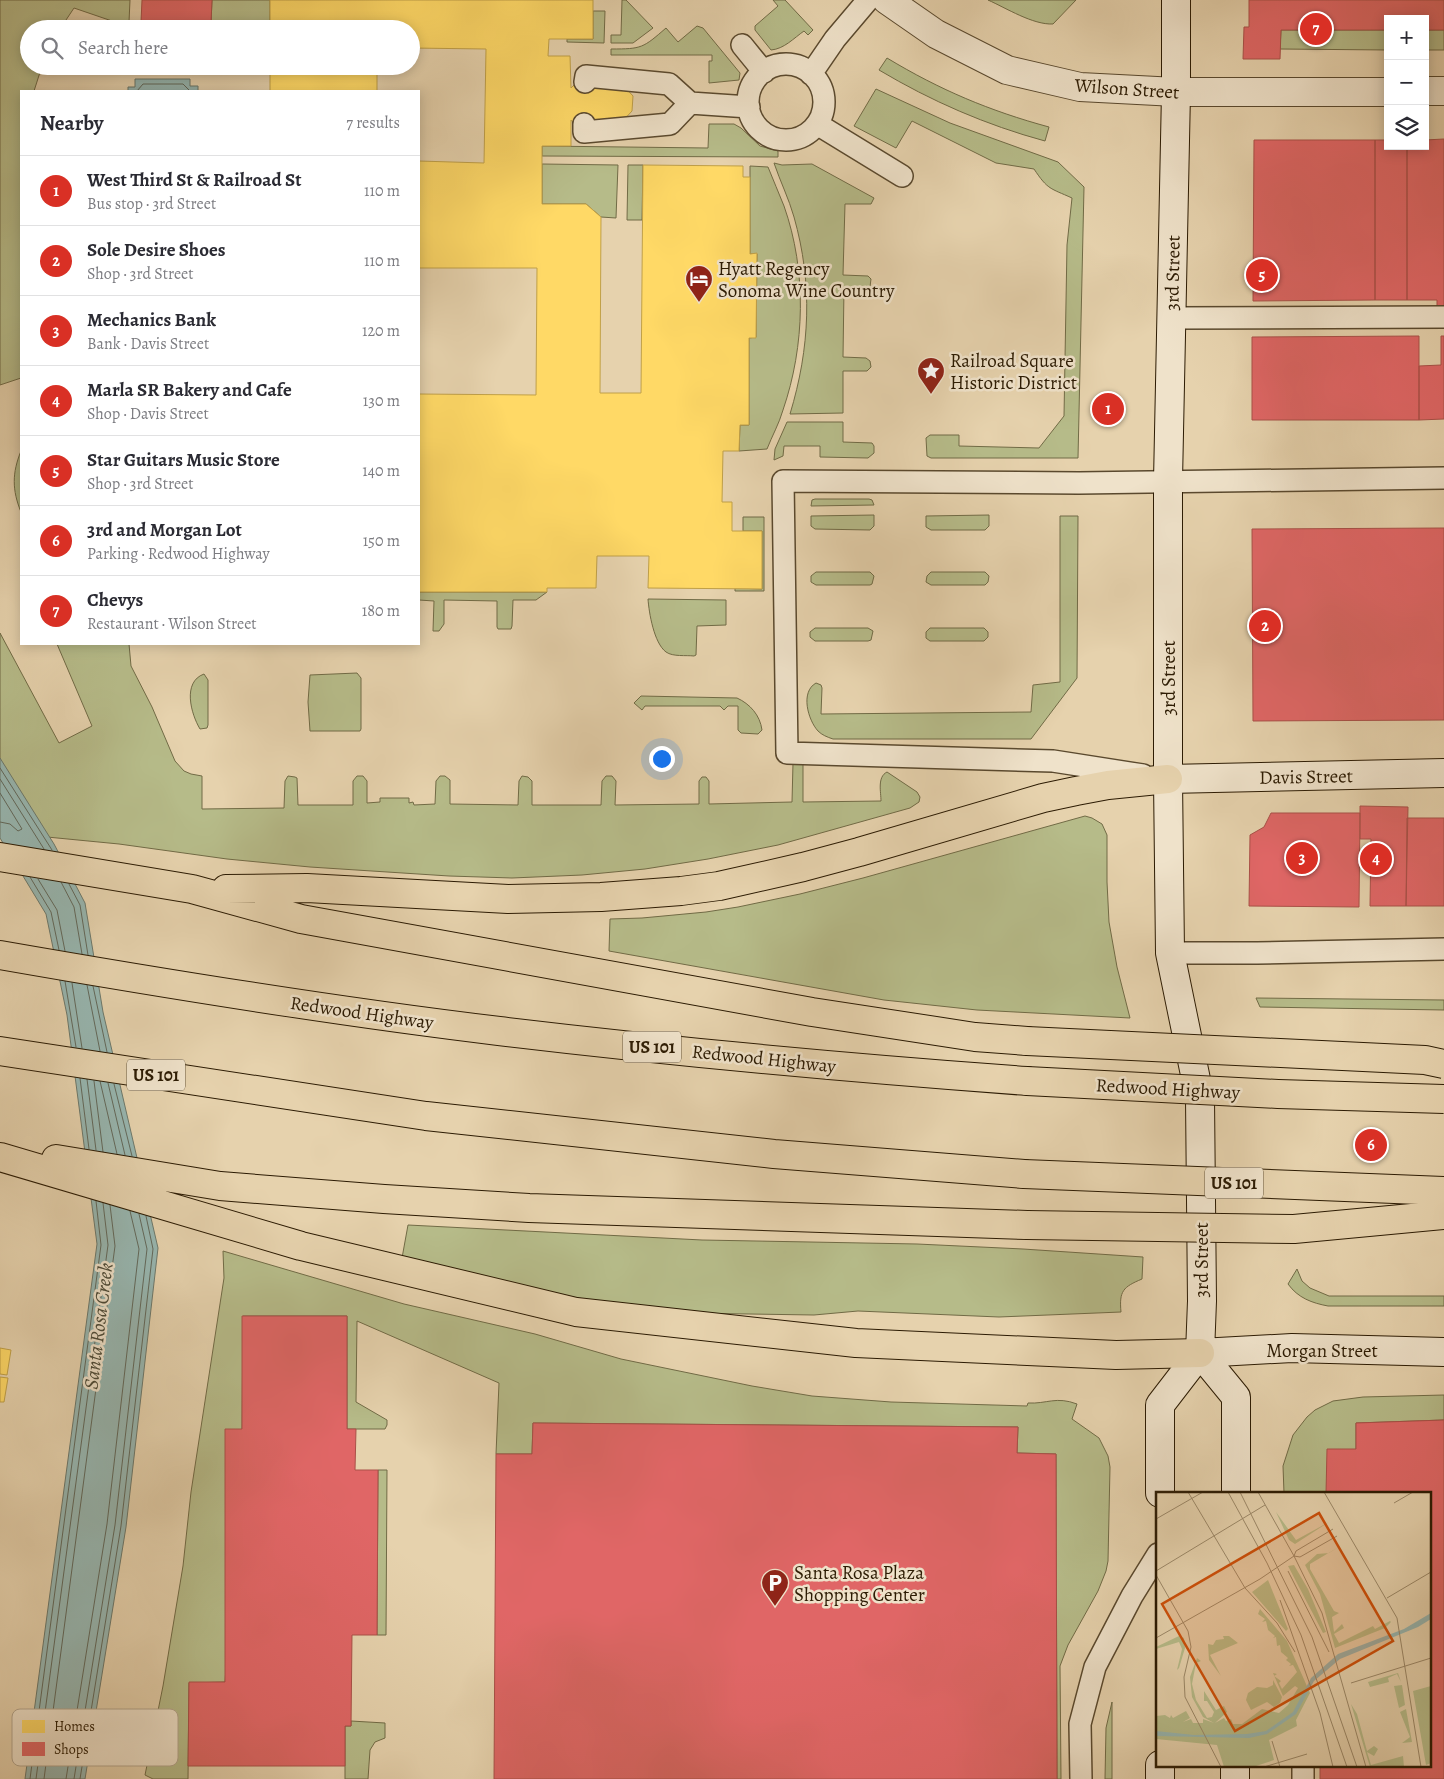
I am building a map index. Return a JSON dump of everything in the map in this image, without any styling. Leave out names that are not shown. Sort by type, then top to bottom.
[{"type":"highway","points":[[192,889],[307,888],[508,899],[600,897],[681,891],[719,886],[803,867],[1076,790],[1168,779]]},
{"type":"highway","points":[[0,857],[192,889],[301,919],[829,1015],[965,1036],[1027,1042],[1425,1060],[1444,1064]]},
{"type":"highway","name":"Redwood Highway","points":[[0,955],[279,1001],[499,1031],[875,1070],[1027,1081],[1278,1094],[1444,1099]]},
{"type":"highway","name":"US 101","points":[[0,1051],[426,1116],[659,1143],[1024,1174],[1444,1191]]},
{"type":"highway","points":[[0,1150],[220,1186],[529,1208],[1026,1225],[1294,1229],[1444,1216]]},
{"type":"highway","points":[[0,1157],[301,1246],[576,1312],[856,1342],[1116,1355],[1200,1353]]},
{"type":"main road","name":"Wilson Street","points":[[887,0],[936,34],[1007,70],[1080,87],[1176,92],[1384,92]]},
{"type":"main road","name":"3rd Street","points":[[1176,0],[1176,92],[1168,481],[1170,952],[1200,1099],[1202,1291],[1200,1353]]},
{"type":"main road","points":[[1429,91],[1444,91]]},
{"type":"main road","name":"Davis Street","points":[[1168,779],[1444,773]]},
{"type":"main road","name":"Morgan Street","points":[[1200,1353],[1292,1348],[1444,1352]]},
{"type":"main road","points":[[1160,1492],[1160,1405],[1200,1353],[1236,1397],[1236,1492]]},
{"type":"main road","points":[[1160,1766],[1160,1779]]},
{"type":"main road","points":[[1235,1766],[1235,1779]]},
{"type":"lane","points":[[811,74],[835,39],[868,0]]},
{"type":"lane","points":[[742,45],[764,72]]},
{"type":"lane","points":[[788,64],[801,67],[818,82],[823,92],[824,103],[822,114],[817,124],[809,132],[799,138],[777,139],[766,134],[758,127],[752,117],[749,106],[752,87],[757,78],[764,72],[775,66],[788,64]]},
{"type":"lane","points":[[586,82],[586,76],[669,84],[690,103],[749,106]]},
{"type":"lane","points":[[584,124],[584,132],[670,124],[690,103]]},
{"type":"lane","points":[[817,124],[902,176]]},
{"type":"lane","points":[[1171,318],[1444,317]]},
{"type":"lane","points":[[1168,779],[1053,761],[787,752],[783,481],[1003,483],[1444,478]]},
{"type":"lane","points":[[1170,952],[1257,953],[1444,950]]},
{"type":"lane","points":[[1081,1779],[1080,1724],[1095,1668],[1132,1596],[1156,1557]]},
{"type":"lane","points":[[1303,1766],[1303,1779]]},
{"type":"green space","points":[[0,0],[130,0],[129,20],[109,20],[74,8],[66,20],[20,20],[20,75],[39,75],[34,90],[20,90],[20,378],[0,385]]},
{"type":"green space","points":[[212,0],[270,0],[270,20],[211,20]]},
{"type":"green space","points":[[622,0],[626,0],[653,28],[633,43],[611,43],[611,35],[621,35]]},
{"type":"green space","points":[[773,0],[785,0],[813,30],[808,35],[804,31],[785,45],[771,50],[755,30],[755,26],[778,6]]},
{"type":"green space","points":[[988,0],[1076,0],[1053,24],[1045,24],[1028,19]]},
{"type":"green space","points":[[593,11],[605,11],[604,43],[567,42],[567,39],[593,39]]},
{"type":"green space","points":[[697,26],[703,28],[740,73],[739,80],[709,83],[709,61],[712,61],[712,55],[611,55],[611,49],[629,49],[642,46],[666,28],[678,42]]},
{"type":"green space","points":[[1281,30],[1384,30],[1384,50],[1280,49]]},
{"type":"green space","points":[[1429,30],[1444,30],[1444,50],[1429,50]]},
{"type":"green space","points":[[887,58],[946,90],[986,107],[1049,127],[1045,141],[980,120],[919,92],[879,70]]},
{"type":"green space","points":[[876,89],[950,123],[1058,162],[1084,187],[1078,458],[931,458],[927,456],[926,438],[930,435],[959,435],[959,446],[1039,448],[1064,416],[1067,245],[1072,198],[1050,188],[1034,169],[996,163],[912,121],[896,148],[854,126]]},
{"type":"green space","points":[[709,124],[734,124],[760,146],[778,151],[778,157],[542,156],[542,146],[708,148]]},
{"type":"green space","points":[[774,163],[782,165],[812,164],[874,198],[871,204],[845,204],[843,275],[868,276],[871,279],[868,289],[844,288],[843,357],[866,358],[870,361],[871,367],[867,371],[843,371],[843,413],[790,414],[802,365],[807,316],[806,291],[800,242],[794,217]]},
{"type":"green space","points":[[542,164],[618,165],[616,218],[601,217],[586,204],[542,204]]},
{"type":"green space","points":[[628,165],[643,165],[642,220],[627,220]]},
{"type":"green space","points":[[750,166],[768,167],[784,206],[797,256],[800,282],[799,334],[790,386],[767,449],[739,451],[740,425],[749,425],[749,338],[756,337],[757,254],[750,254]]},
{"type":"green space","points":[[787,422],[843,422],[843,442],[872,443],[874,453],[868,458],[820,457],[820,446],[784,446],[783,456],[774,460],[775,449]]},
{"type":"green space","points":[[20,454],[20,509],[14,482]]},
{"type":"green space","points":[[869,499],[872,500],[874,505],[811,506],[812,500]]},
{"type":"green space","points":[[874,515],[874,526],[870,530],[815,529],[811,526],[811,516]]},
{"type":"green space","points":[[989,515],[989,526],[985,530],[931,530],[926,527],[926,516]]},
{"type":"green space","points":[[1060,516],[1078,516],[1077,678],[1031,739],[833,739],[818,731],[811,720],[807,706],[808,693],[816,683],[821,685],[822,688],[821,714],[1031,712],[1033,685],[1060,682]]},
{"type":"green space","points":[[743,517],[764,517],[764,591],[735,591],[735,588],[762,589],[762,531],[743,531]]},
{"type":"green space","points":[[816,572],[870,572],[874,576],[870,585],[816,585],[811,582],[811,576]]},
{"type":"green space","points":[[931,572],[985,572],[989,576],[988,582],[985,585],[931,585],[926,582],[927,576]]},
{"type":"green space","points":[[420,592],[547,592],[536,600],[513,600],[511,629],[498,629],[497,627],[497,601],[444,600],[444,624],[439,631],[433,631],[434,601],[420,600]]},
{"type":"green space","points":[[648,599],[726,600],[726,625],[697,626],[696,655],[680,656],[669,654],[662,648],[655,635]]},
{"type":"green space","points":[[815,628],[868,628],[873,631],[871,640],[868,641],[815,641],[810,637],[810,632]]},
{"type":"green space","points":[[930,628],[984,628],[988,632],[988,637],[984,641],[930,641],[926,638],[926,632]]},
{"type":"green space","points":[[0,633],[59,743],[92,726],[57,645],[129,645],[131,666],[152,707],[175,761],[184,771],[202,776],[202,809],[284,808],[285,781],[288,776],[297,778],[298,805],[353,805],[353,781],[357,776],[363,776],[367,781],[367,803],[380,802],[380,798],[409,798],[409,803],[413,802],[414,805],[435,804],[436,781],[440,776],[445,776],[450,780],[450,804],[518,805],[519,781],[522,776],[528,777],[532,781],[532,805],[601,805],[602,781],[606,776],[612,776],[616,781],[615,805],[699,804],[699,781],[702,777],[706,777],[709,781],[709,804],[792,802],[793,763],[803,763],[803,802],[881,801],[881,781],[887,772],[917,792],[920,797],[919,802],[910,808],[778,845],[708,859],[645,869],[582,875],[512,878],[310,867],[227,859],[0,830]]},
{"type":"green space","points":[[357,673],[361,678],[360,731],[310,731],[308,702],[310,675]]},
{"type":"green space","points":[[204,674],[208,680],[208,725],[207,728],[200,729],[190,699],[193,684],[197,678]]},
{"type":"green space","points":[[641,696],[737,698],[754,711],[762,730],[758,734],[741,733],[738,730],[738,706],[728,706],[724,710],[720,706],[645,706],[642,710],[634,703]]},
{"type":"green space","points":[[1085,816],[1102,824],[1107,835],[1109,922],[1117,967],[1130,1018],[977,1010],[884,1000],[609,951],[610,919],[706,912],[800,894]]},
{"type":"green space","points":[[1256,998],[1444,1000],[1444,1010],[1260,1007]]},
{"type":"green space","points":[[408,1225],[702,1240],[917,1244],[1143,1257],[1142,1279],[1126,1287],[1121,1299],[1121,1312],[999,1317],[858,1311],[814,1315],[686,1313],[649,1310],[561,1295],[402,1258]]},
{"type":"green space","points":[[223,1251],[404,1304],[535,1334],[621,1359],[752,1386],[812,1396],[891,1402],[1027,1406],[1028,1403],[1057,1400],[1077,1404],[1072,1419],[1099,1438],[1108,1456],[1110,1467],[1108,1561],[1098,1591],[1068,1645],[1060,1666],[1061,1779],[1057,1779],[1056,1454],[1017,1453],[1018,1427],[533,1423],[532,1454],[496,1454],[499,1383],[357,1321],[356,1402],[387,1420],[387,1425],[385,1429],[347,1429],[347,1316],[243,1316],[242,1429],[225,1682],[189,1683],[188,1779],[153,1779],[145,1775],[147,1766],[178,1766],[178,1709],[158,1709],[183,1566],[191,1492],[224,1278]]},
{"type":"green space","points":[[1297,1269],[1302,1281],[1310,1288],[1329,1296],[1444,1296],[1444,1306],[1322,1305],[1301,1296],[1288,1284]]},
{"type":"green space","points":[[1444,1395],[1444,1420],[1356,1423],[1356,1449],[1327,1492],[1284,1492],[1283,1466],[1293,1435],[1307,1417],[1315,1410],[1333,1401],[1363,1397]]},
{"type":"green space","points":[[378,1470],[387,1470],[386,1635],[377,1635]]},
{"type":"green space","points":[[1112,1702],[1112,1779],[1105,1779],[1106,1728]]},
{"type":"green space","points":[[351,1721],[385,1723],[385,1738],[375,1742],[370,1750],[368,1779],[345,1779],[345,1726],[351,1726]]},
{"type":"water","points":[[135,79],[190,79],[190,86],[198,86],[198,90],[128,90],[128,87],[135,87]]},
{"type":"water","name":"Santa Rosa Creek","points":[[0,758],[54,844],[85,903],[103,1012],[158,1248],[126,1527],[96,1709],[34,1709],[97,1244],[67,1015],[46,914],[0,838]]},
{"type":"water","points":[[27,1766],[87,1766],[85,1779],[25,1779]]},
{"type":"building: Homes","name":"Hyatt Regency Sonoma Wine Country","points":[[270,0],[593,0],[593,39],[549,39],[548,56],[570,56],[571,88],[577,82],[621,83],[633,96],[632,111],[620,124],[575,125],[571,120],[571,146],[542,146],[542,204],[586,204],[601,217],[600,393],[641,393],[643,165],[743,166],[743,177],[750,177],[750,254],[757,253],[756,338],[749,338],[749,425],[740,425],[739,451],[723,451],[722,502],[732,502],[732,531],[762,531],[762,589],[648,588],[649,556],[597,556],[596,588],[547,588],[547,592],[420,592],[420,394],[536,395],[537,268],[420,268],[420,161],[484,163],[486,49],[420,48],[420,20],[270,20]]},
{"type":"building: Homes","points":[[270,75],[377,75],[377,90],[270,90]]},
{"type":"building: Homes","points":[[0,1348],[11,1350],[7,1375],[0,1374]]},
{"type":"building: Homes","points":[[0,1377],[8,1378],[4,1402],[0,1402]]},
{"type":"building: Shops","points":[[142,0],[212,0],[211,20],[141,20]]},
{"type":"building: Shops","points":[[1249,0],[1444,0],[1444,30],[1429,30],[1429,15],[1384,15],[1384,30],[1281,30],[1280,59],[1243,59],[1244,27],[1249,27]]},
{"type":"building: Shops","points":[[1444,139],[1444,306],[1437,306],[1437,300],[1407,300],[1407,150],[1429,150],[1429,140]]},
{"type":"building: Shops","points":[[1254,140],[1375,140],[1375,300],[1253,301]]},
{"type":"building: Shops","points":[[1375,140],[1384,140],[1384,150],[1407,150],[1407,300],[1375,300]]},
{"type":"building: Shops","points":[[1419,336],[1419,420],[1252,420],[1252,337]]},
{"type":"building: Shops","points":[[1441,336],[1444,336],[1444,419],[1419,420],[1419,366],[1441,365]]},
{"type":"building: Shops","points":[[1444,528],[1444,720],[1253,721],[1252,529]]},
{"type":"building: Shops","points":[[1360,806],[1408,807],[1406,906],[1370,906],[1371,839],[1360,839]]},
{"type":"building: Shops","points":[[1271,813],[1360,813],[1359,907],[1249,906],[1250,835],[1264,827]]},
{"type":"building: Shops","points":[[1407,818],[1444,818],[1444,906],[1406,906]]},
{"type":"building: Shops","points":[[242,1316],[347,1316],[347,1429],[356,1429],[355,1470],[378,1470],[377,1635],[352,1635],[351,1726],[345,1726],[345,1766],[188,1766],[189,1682],[225,1682],[225,1429],[242,1429]]},
{"type":"building: Shops","points":[[1444,1420],[1444,1779],[1320,1779],[1320,1766],[1432,1766],[1432,1492],[1326,1492],[1327,1449],[1356,1449],[1356,1423]]},
{"type":"building: Shops","name":"Santa Rosa Plaza Shopping Center","points":[[533,1423],[1018,1427],[1017,1453],[1056,1454],[1057,1779],[494,1779],[496,1454],[532,1454]]},
{"type":"place","name":"Chevys","points":[[1316,29]]},
{"type":"place","name":"Star Guitars Music Store","points":[[1262,275]]},
{"type":"place","name":"Hyatt Regency Sonoma Wine Country","points":[[699,303]]},
{"type":"place","name":"Railroad Square Historic District","points":[[931,395]]},
{"type":"place","name":"West Third St & Railroad St","points":[[1108,409]]},
{"type":"place","name":"Sole Desire Shoes","points":[[1265,626]]},
{"type":"place","name":"Mechanics Bank","points":[[1302,858]]},
{"type":"place","name":"Marla SR Bakery and Cafe","points":[[1376,859]]},
{"type":"place","name":"3rd and Morgan Lot","points":[[1371,1145]]},
{"type":"place","name":"Santa Rosa Plaza Shopping Center","points":[[775,1607]]}]
